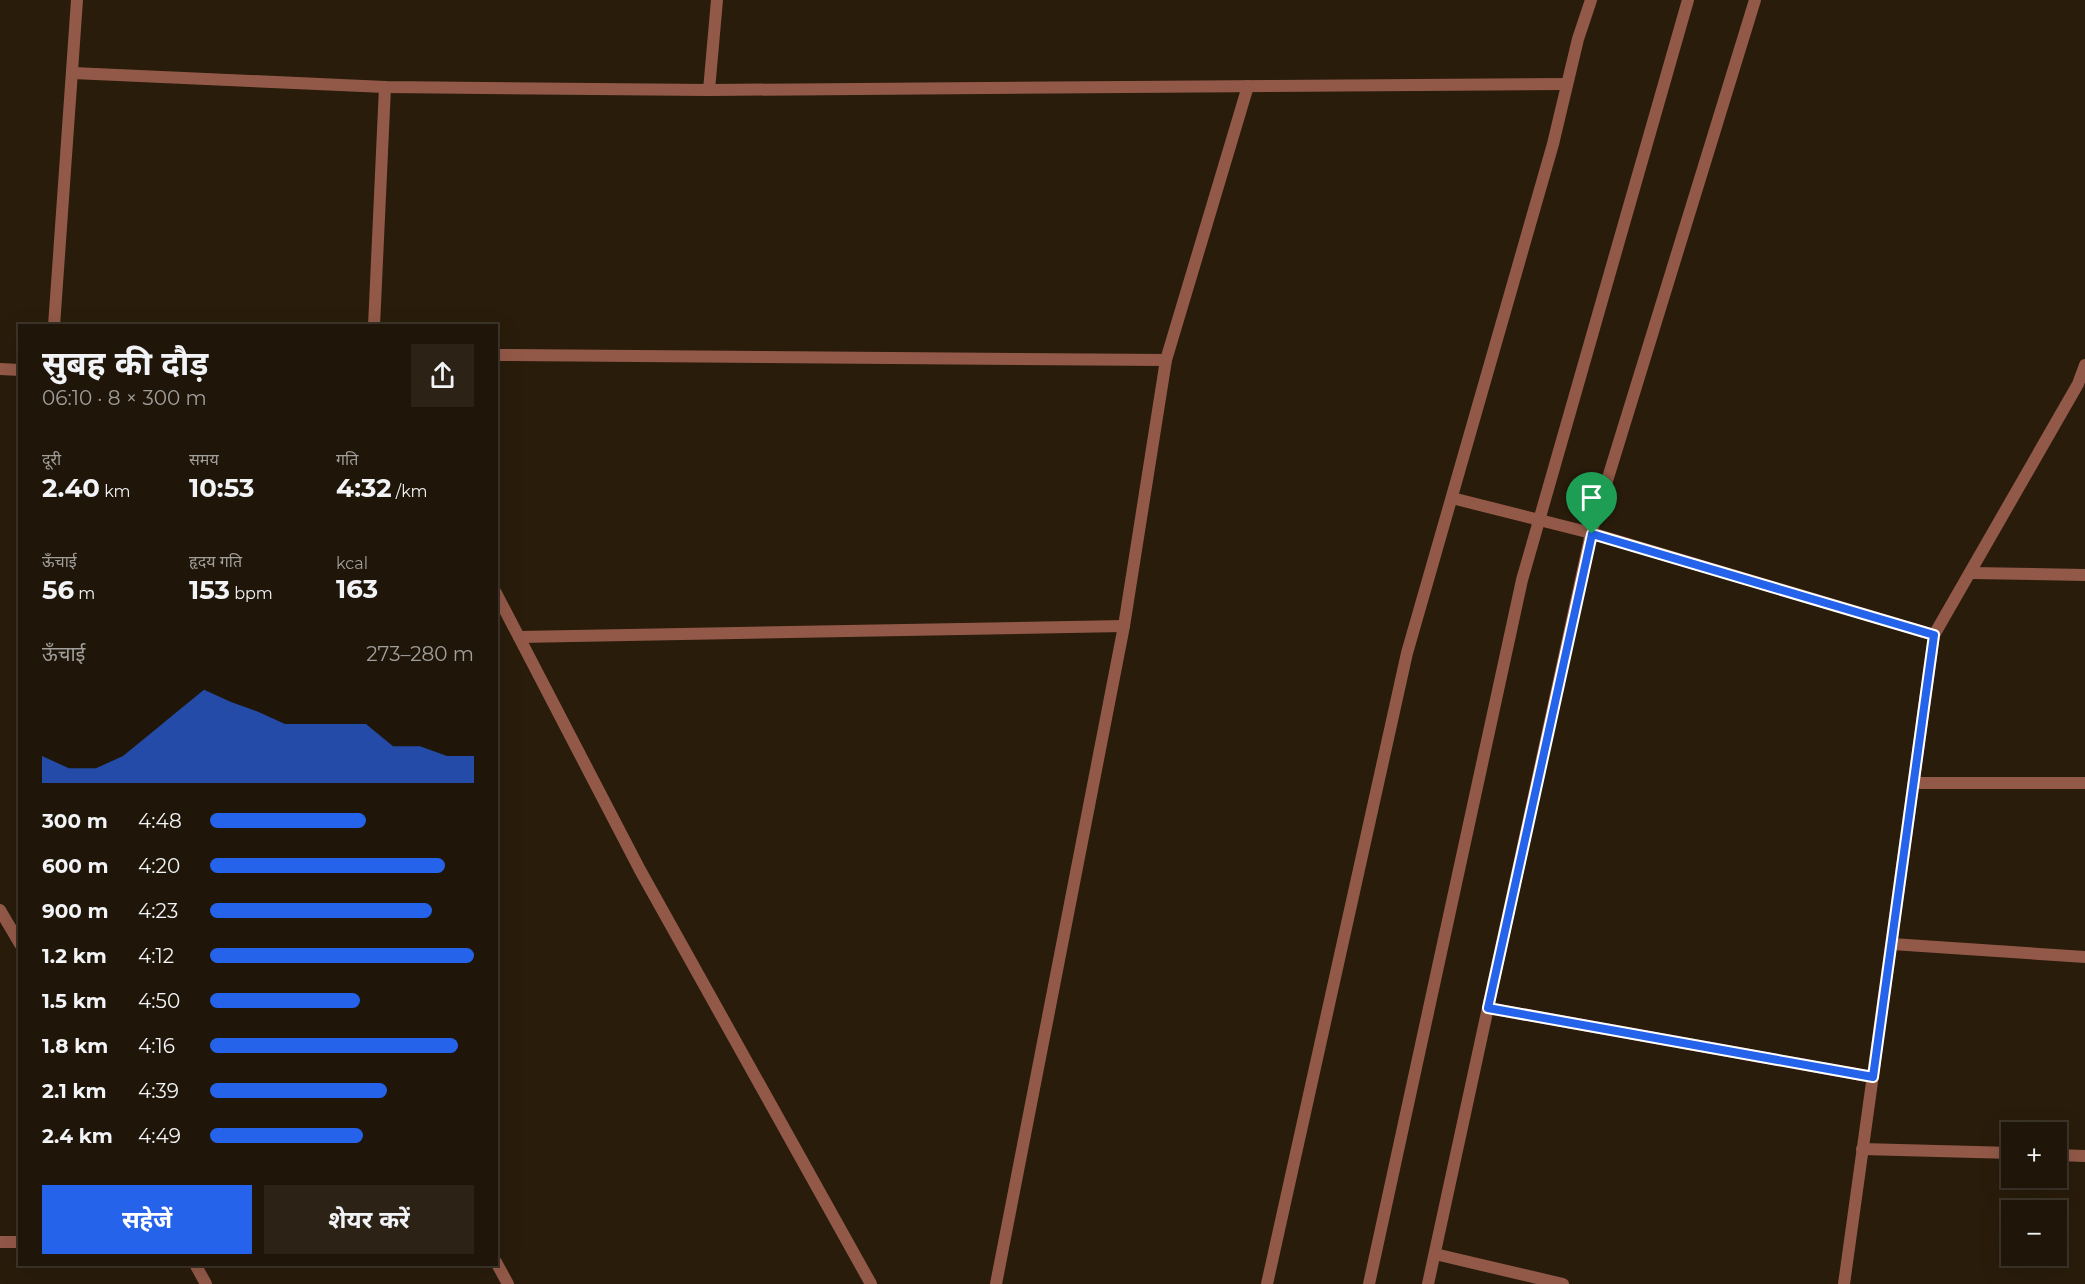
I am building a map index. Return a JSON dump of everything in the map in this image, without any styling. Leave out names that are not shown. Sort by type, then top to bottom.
[{"type":"street","points":[[54,324],[77,0]]},
{"type":"street","points":[[709,90],[717,0]]},
{"type":"street","points":[[1267,1284],[1407,653],[1553,144],[1578,39],[1591,0]]},
{"type":"street","points":[[1369,1284],[1522,580],[1688,0]]},
{"type":"street","points":[[1428,1284],[1592,534],[1755,0]]},
{"type":"street","points":[[73,73],[385,87],[709,90],[1567,84]]},
{"type":"street","points":[[996,1284],[1124,626],[1166,360],[1248,86]]},
{"type":"street","points":[[374,324],[385,87]]},
{"type":"street","points":[[498,355],[1166,360]]},
{"type":"street","points":[[1845,1284],[1934,635],[2078,384],[2085,365]]},
{"type":"street","points":[[0,369],[18,370]]},
{"type":"street","points":[[1452,498],[1592,534],[1934,635]]},
{"type":"street","points":[[1970,573],[2085,575]]},
{"type":"street","points":[[498,598],[640,870],[871,1284]]},
{"type":"street","points":[[519,637],[1124,626]]},
{"type":"street","points":[[1914,783],[2085,783]]},
{"type":"street","points":[[0,910],[18,941]]},
{"type":"street","points":[[1892,944],[2085,957]]},
{"type":"street","points":[[1488,1008],[1873,1077]]},
{"type":"street","points":[[1862,1149],[2001,1153]]},
{"type":"street","points":[[2067,1155],[2085,1156]]},
{"type":"street","points":[[0,1242],[18,1242]]},
{"type":"street","points":[[1435,1254],[1563,1284]]},
{"type":"street","points":[[196,1266],[206,1284]]},
{"type":"street","points":[[498,1266],[508,1284]]},
{"type":"route","points":[[1592,534],[1934,635],[1873,1077],[1488,1008],[1592,534]]}]
